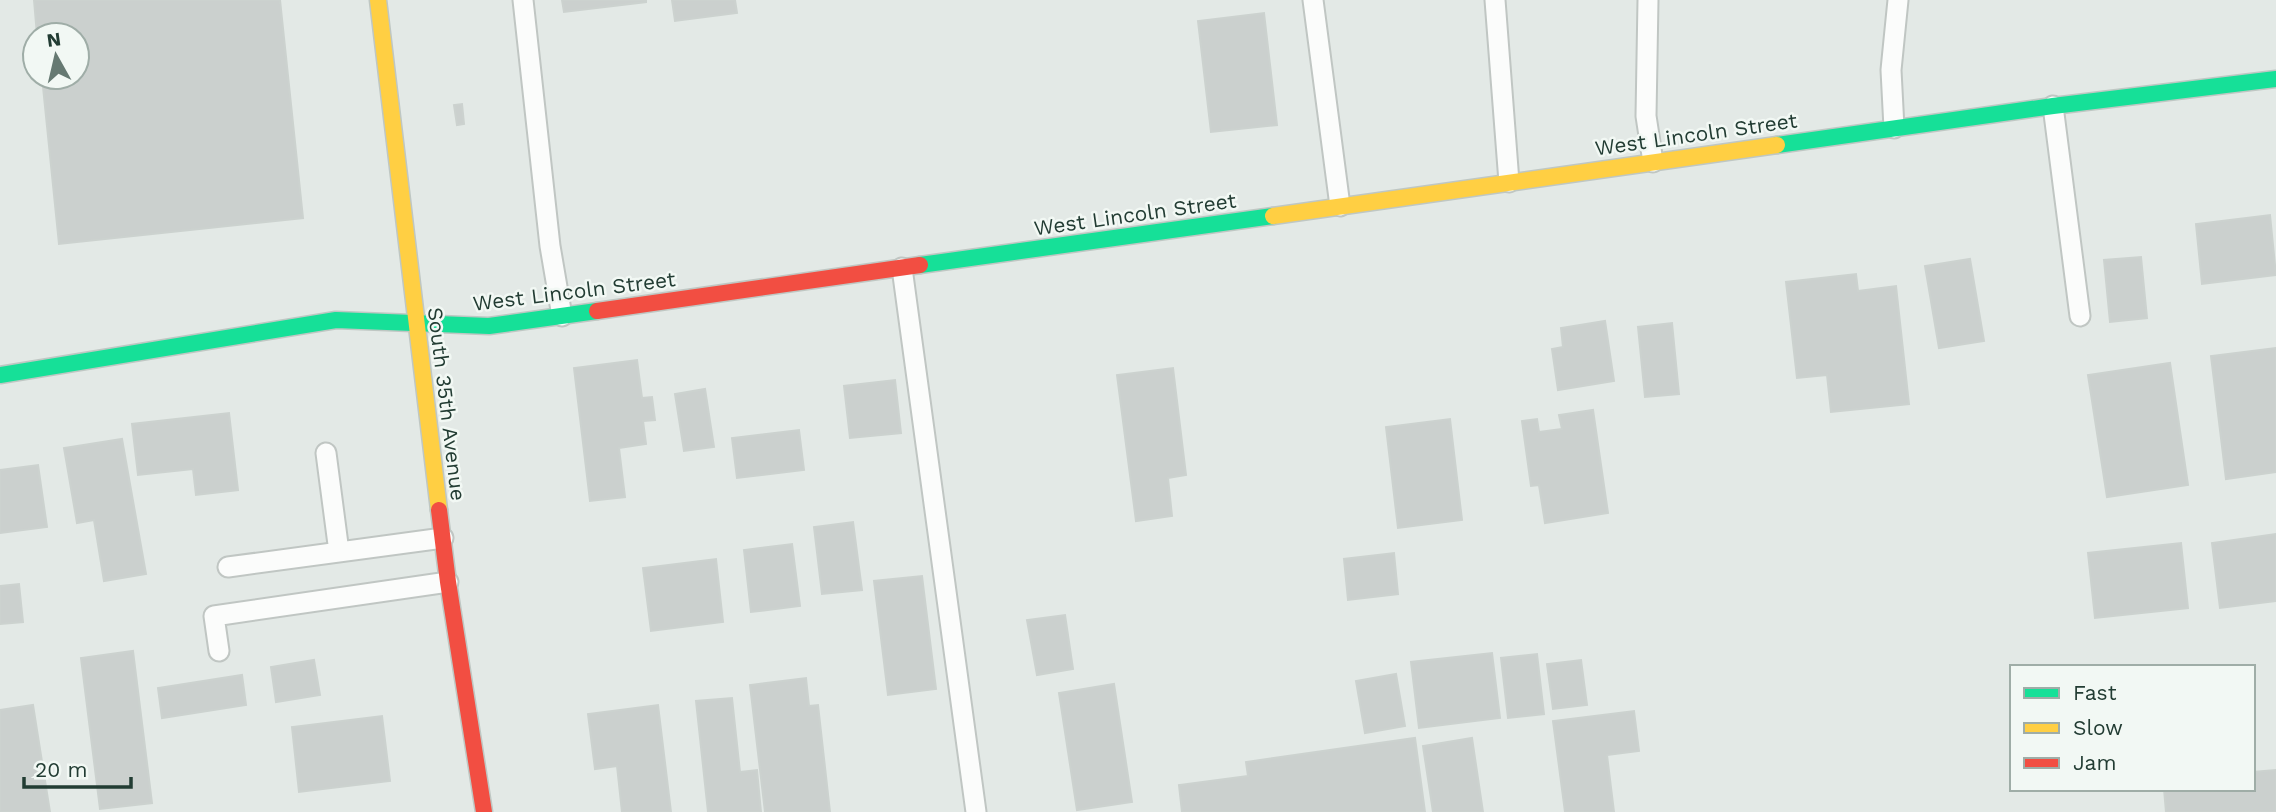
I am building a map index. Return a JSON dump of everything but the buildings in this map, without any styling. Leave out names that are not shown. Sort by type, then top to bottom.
[{"type":"street","name":"South 35th Avenue","points":[[378,0],[443,538],[484,812]]},
{"type":"street","name":"West Lincoln Street","points":[[0,374],[336,320],[489,326],[2053,106],[2276,79]]},
{"type":"lane","points":[[523,0],[550,246],[562,316]]},
{"type":"lane","points":[[1313,0],[1340,206]]},
{"type":"lane","points":[[1494,0],[1509,182]]},
{"type":"lane","points":[[1648,0],[1646,116],[1653,162]]},
{"type":"lane","points":[[1894,128],[1891,70],[1898,0]]},
{"type":"lane","points":[[2053,106],[2080,316]]},
{"type":"lane","points":[[902,268],[976,812]]},
{"type":"lane","points":[[326,453],[339,552]]},
{"type":"lane","points":[[228,567],[443,538]]},
{"type":"lane","points":[[219,651],[214,616],[449,582]]},
{"type":"traffic: fast","points":[[1777,145],[2053,106],[2276,79]]},
{"type":"traffic: fast","points":[[920,265],[1273,216]]},
{"type":"traffic: fast","points":[[0,375],[336,320],[489,326],[597,311]]},
{"type":"traffic: slow","points":[[378,0],[439,510]]},
{"type":"traffic: slow","points":[[1273,216],[1777,145]]},
{"type":"traffic: jam","points":[[597,311],[920,265]]},
{"type":"traffic: jam","points":[[439,510],[484,812]]}]
